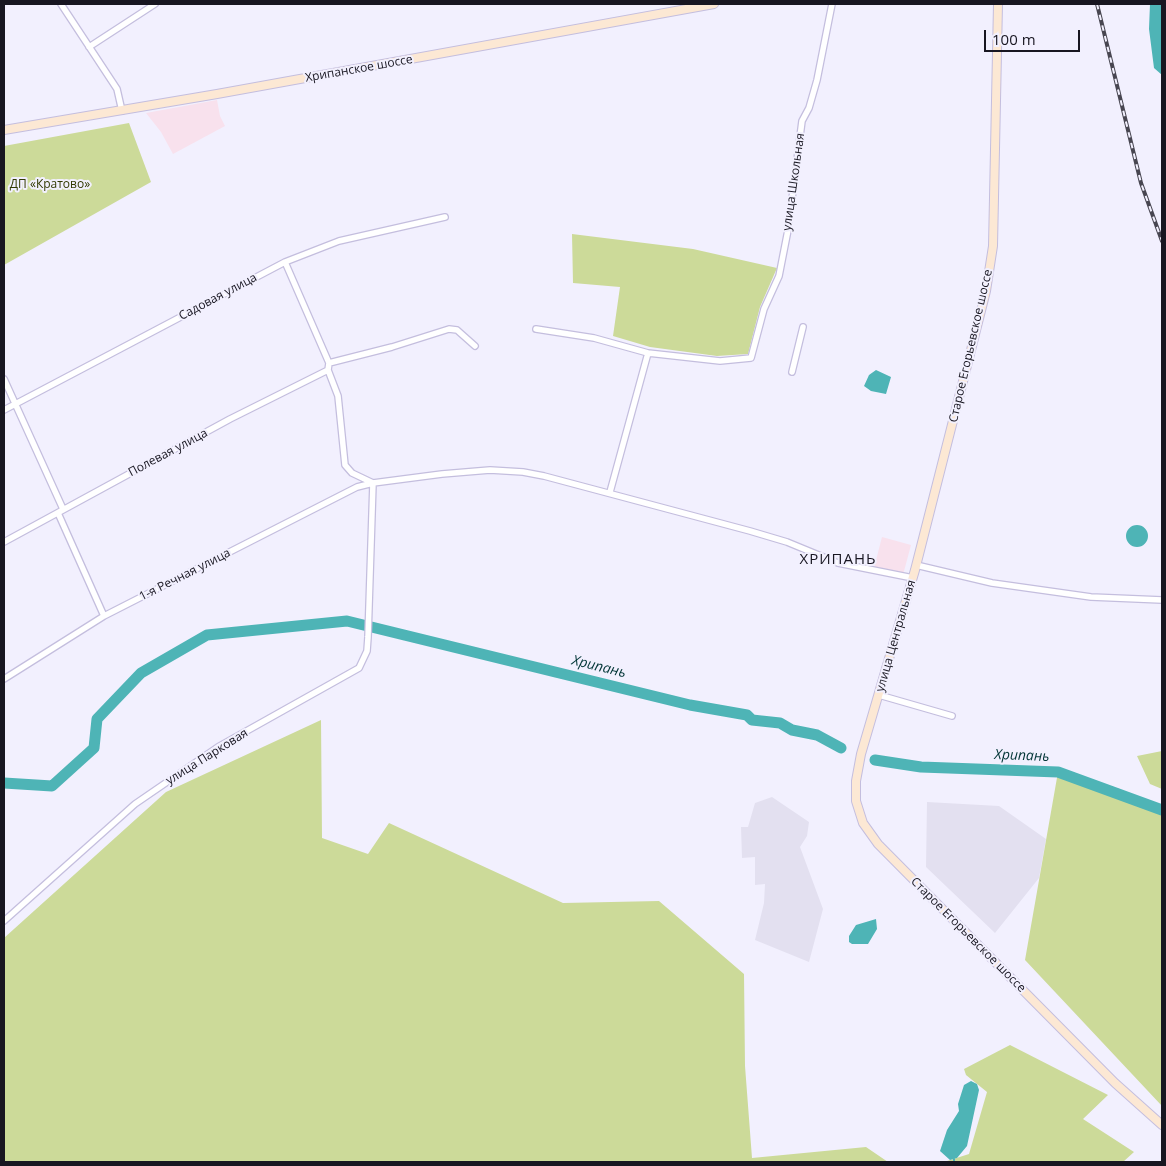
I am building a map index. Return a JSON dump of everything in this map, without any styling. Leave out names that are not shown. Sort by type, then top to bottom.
[{"type":"main road","name":"Хрипанское шоссе","points":[[4,130],[122,111],[714,4]]},
{"type":"main road","name":"Старое Егорьевское шоссе","points":[[916,565],[990,270],[993,246],[998,4]]},
{"type":"main road","name":"улица Центральная","points":[[876,708],[916,565]]},
{"type":"main road","name":"Старое Егорьевское шоссе","points":[[876,708],[861,754],[856,781],[856,801],[863,822],[878,844],[1108,1076],[1162,1125]]},
{"type":"street","points":[[61,4],[117,89],[122,111]]},
{"type":"street","points":[[89,47],[155,4]]},
{"type":"street","name":"улица Школьная","points":[[648,353],[720,361],[751,358],[764,308],[779,276],[788,230],[802,121],[809,108],[817,80],[832,4]]},
{"type":"street","name":"Садовая улица","points":[[4,410],[285,262],[339,241],[445,217]]},
{"type":"street","points":[[285,262],[338,396],[345,465],[352,473],[373,483]]},
{"type":"street","points":[[792,372],[803,327]]},
{"type":"street","name":"Полевая улица","points":[[4,542],[328,367],[449,329],[457,330],[475,346]]},
{"type":"street","points":[[536,329],[594,338],[648,353],[610,492]]},
{"type":"street","points":[[4,379],[104,616]]},
{"type":"street","name":"1-я Речная улица","points":[[4,679],[104,616],[265,535],[308,511],[357,488],[373,483],[490,470],[530,473],[610,492],[786,542],[838,563],[913,578]]},
{"type":"street","name":"улица Парковая","points":[[4,921],[122,814],[210,752],[360,668],[367,650],[368,637],[373,483]]},
{"type":"street","points":[[916,565],[1002,584],[1091,597],[1162,600]]},
{"type":"street","points":[[879,694],[952,716]]},
{"type":"shaded area","points":[[217,100],[220,116],[225,126],[173,154],[161,132],[146,113]]},
{"type":"shaded area","points":[[882,537],[911,545],[903,575],[874,568]]},
{"type":"shaded area","points":[[772,797],[809,822],[807,836],[800,847],[823,909],[809,962],[755,940],[764,903],[765,884],[755,885],[755,857],[742,858],[741,827],[748,827],[755,803]]},
{"type":"shaded area","points":[[927,802],[999,806],[1046,839],[1039,878],[995,933],[926,867]]},
{"type":"green space","name":"ДП «Кратово»","points":[[129,123],[151,182],[4,265],[4,146]]},
{"type":"green space","points":[[572,234],[693,249],[777,268],[760,307],[748,354],[717,356],[650,347],[613,336],[620,287],[573,283]]},
{"type":"green space","points":[[321,720],[322,838],[368,854],[389,823],[563,903],[659,901],[744,974],[745,1066],[752,1158],[866,1147],[888,1162],[4,1162],[4,938],[166,792]]},
{"type":"green space","points":[[1162,751],[1162,789],[1150,784],[1137,756]]},
{"type":"green space","points":[[1058,772],[1162,810],[1162,1106],[1025,960]]},
{"type":"green space","points":[[1010,1045],[1108,1095],[1083,1119],[1134,1152],[1123,1162],[944,1162],[969,1154],[987,1092],[966,1075],[964,1069]]},
{"type":"water","points":[[1150,4],[1162,4],[1162,75],[1154,68],[1149,29]]},
{"type":"water","points":[[876,370],[891,377],[886,394],[871,391],[864,386],[869,375]]},
{"type":"water","points":[[1133,525],[1141,525],[1148,532],[1148,540],[1141,547],[1133,547],[1126,540],[1126,532]]},
{"type":"water","points":[[876,919],[877,929],[868,944],[852,944],[849,942],[849,936],[856,925]]},
{"type":"water","points":[[971,1081],[977,1084],[979,1090],[967,1146],[957,1158],[950,1160],[940,1151],[947,1130],[959,1111],[958,1104],[964,1085]]},
{"type":"waterway","name":"Хрипань","points":[[4,783],[52,786],[94,748],[97,719],[141,673],[207,635],[347,621],[690,705],[747,715],[752,720],[780,723],[792,730],[817,735],[841,748]]},
{"type":"waterway","name":"Хрипань","points":[[875,760],[921,767],[1058,772],[1162,810]]},
{"type":"railway","points":[[1097,4],[1141,183],[1162,241]]},
{"type":"district","name":"ХРИПАНЬ","points":[[838,560]]}]
